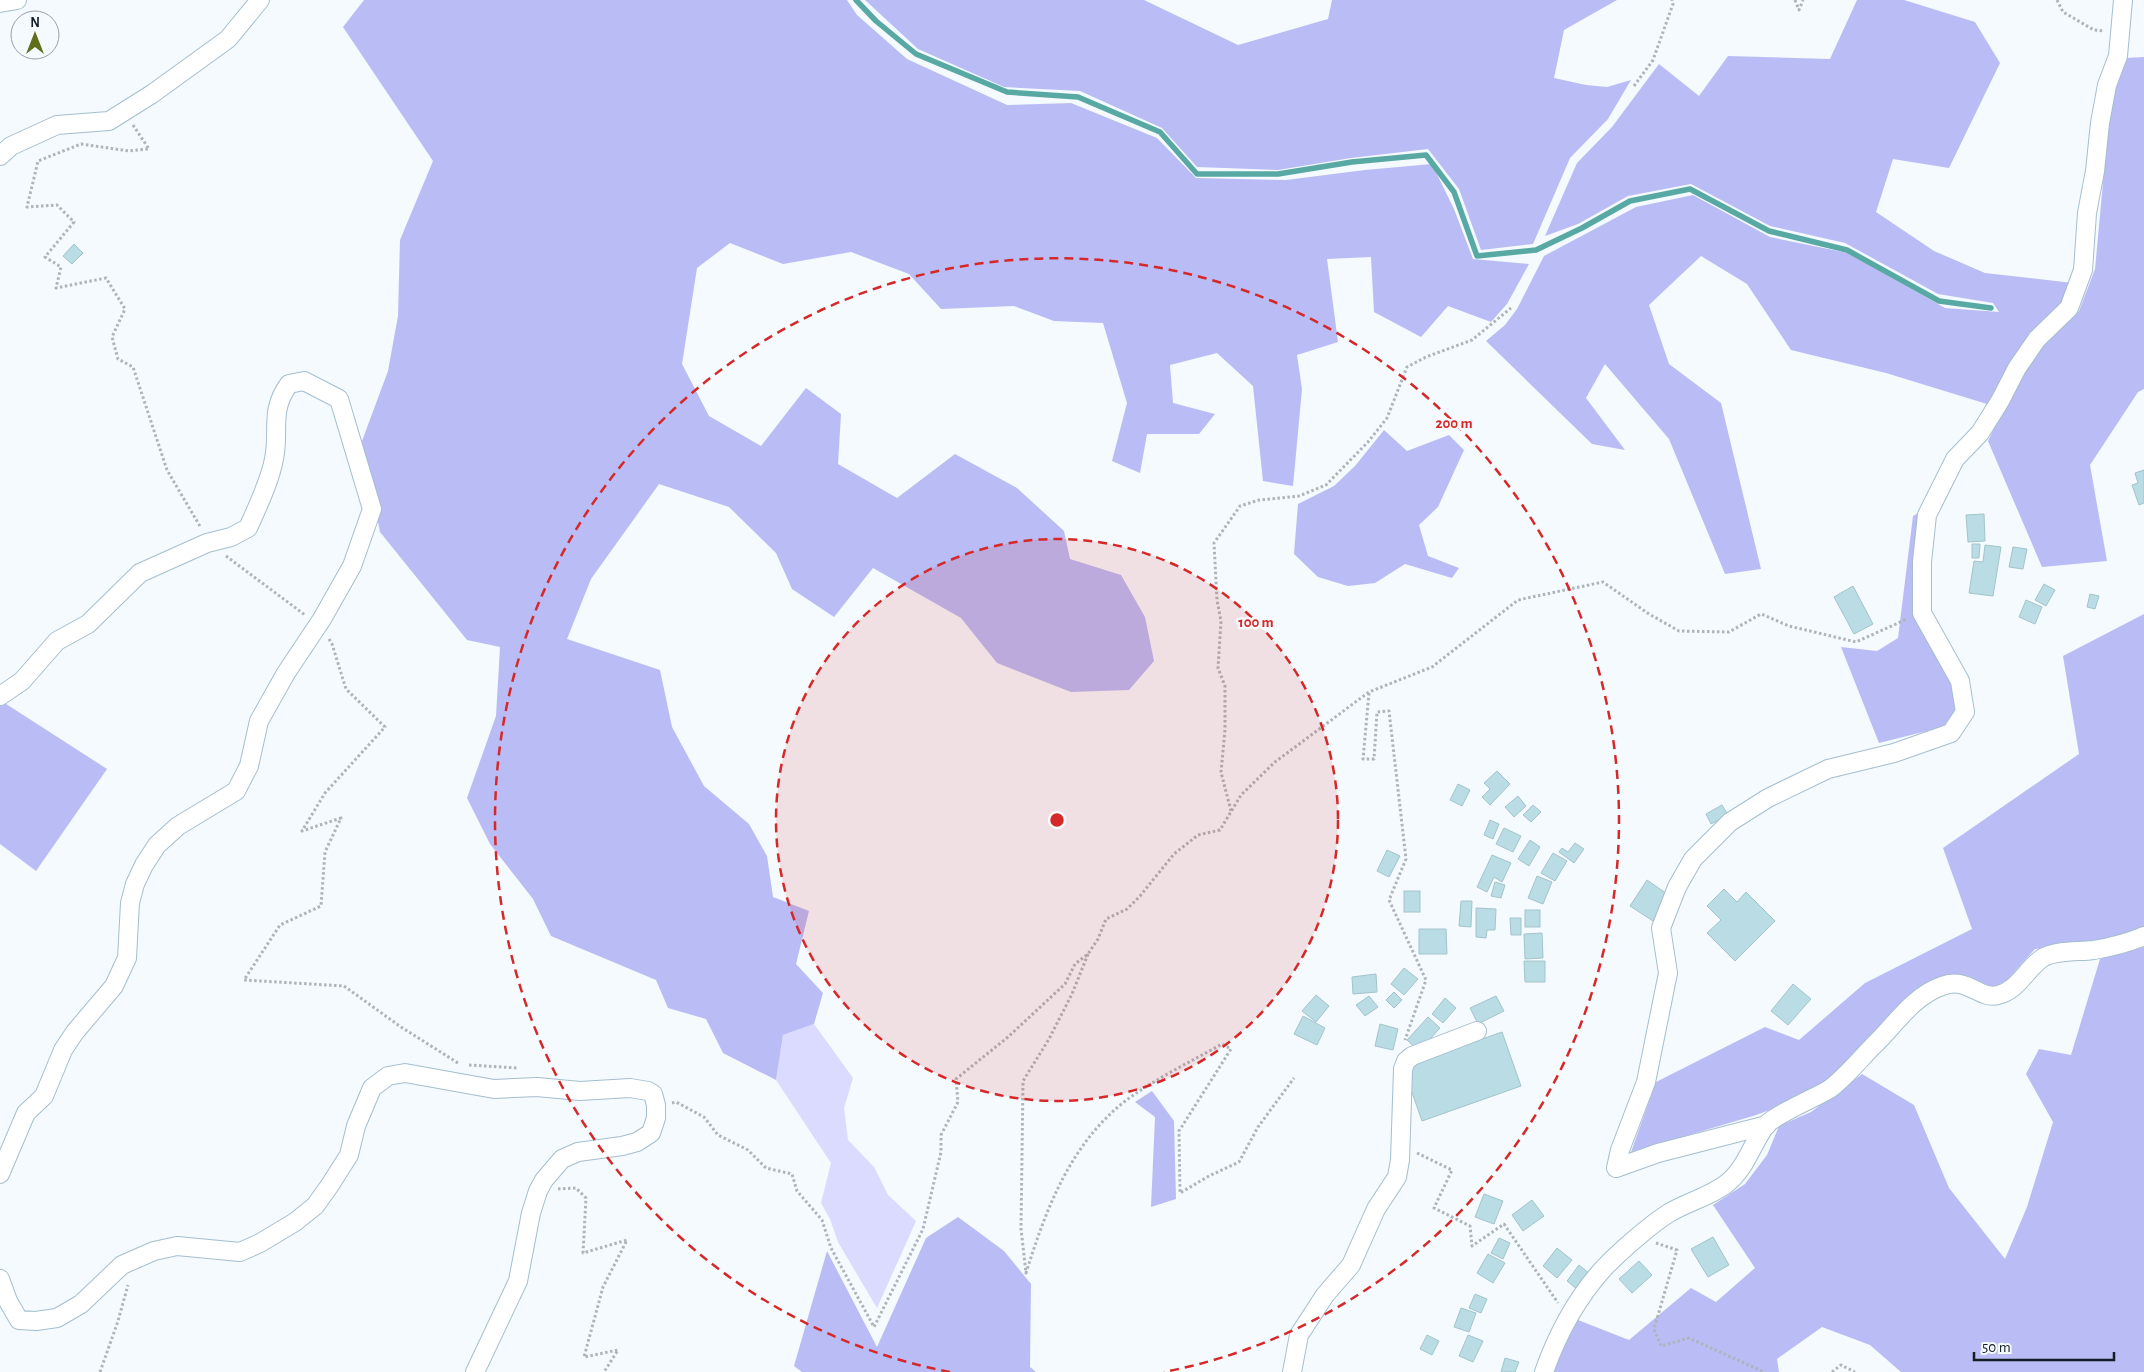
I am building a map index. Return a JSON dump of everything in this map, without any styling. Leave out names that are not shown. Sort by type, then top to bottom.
[{"type":"street","points":[[0,3],[17,0]]},
{"type":"street","points":[[0,156],[11,146],[57,125],[109,121],[159,89],[228,39],[260,0]]},
{"type":"street","points":[[2123,0],[2118,56],[2108,85],[2100,123],[2095,171],[2087,213],[2083,270],[2069,308],[2037,339],[2017,368],[2000,401],[1980,432],[1955,459],[1927,515],[1922,562],[1922,613],[1960,682],[1965,712],[1951,733],[1894,752],[1828,769],[1768,798],[1730,822],[1693,859],[1677,887],[1661,928],[1668,973],[1646,1082],[1620,1150],[1616,1168],[1658,1153],[1767,1125],[1831,1088],[1886,1034],[1908,1009],[1925,994],[1942,985],[1958,983],[1972,986],[1986,995],[1998,996],[2011,989],[2043,958],[2064,952],[2128,944],[2144,936]]},
{"type":"street","points":[[0,696],[22,681],[57,641],[88,624],[140,573],[207,542],[231,537],[248,528],[274,459],[275,420],[281,395],[289,384],[304,381],[339,399],[372,510],[352,566],[318,624],[286,673],[259,721],[249,766],[236,791],[178,826],[157,845],[144,865],[135,884],[130,903],[127,958],[114,986],[75,1032],[63,1050],[44,1096],[26,1113],[0,1174]]},
{"type":"street","points":[[1292,1372],[1300,1335],[1325,1295],[1351,1265],[1376,1209],[1397,1177],[1403,1069],[1406,1061],[1412,1056],[1477,1031]]},
{"type":"street","points":[[0,1279],[8,1301],[19,1320],[36,1321],[57,1318],[81,1304],[122,1265],[154,1251],[177,1246],[240,1252],[260,1243],[295,1222],[315,1206],[349,1155],[356,1126],[372,1088],[388,1076],[405,1073],[494,1089],[537,1087],[580,1091],[630,1088],[648,1091],[653,1094],[656,1105],[656,1118],[651,1133],[630,1144],[578,1152],[562,1159],[538,1191],[531,1213],[518,1281],[475,1372]]},
{"type":"street","points":[[1544,1372],[1552,1351],[1586,1289],[1604,1268],[1669,1213],[1727,1184],[1748,1157],[1767,1125]]},
{"type":"path","points":[[1634,86],[1652,60],[1674,4],[1672,0]]},
{"type":"path","points":[[1795,0],[1799,10],[1803,0]]},
{"type":"path","points":[[2056,0],[2062,12],[2094,30],[2121,33]]},
{"type":"path","points":[[123,112],[149,149],[129,151],[81,144],[38,161],[27,207],[57,205],[74,222],[45,257],[62,267],[56,288],[106,278],[125,309],[112,337],[118,359],[133,367],[167,470],[194,515],[207,542],[318,624],[332,644],[346,689],[385,727],[325,793],[302,831],[341,818],[325,852],[321,906],[280,925],[244,980],[344,986],[401,1027],[459,1064]]},
{"type":"path","points":[[1231,812],[1221,772],[1225,730],[1225,686],[1218,668],[1221,621],[1217,600],[1214,543],[1240,506],[1259,500],[1299,496],[1326,485],[1368,442],[1387,418],[1407,367],[1426,357],[1472,340],[1511,308]]},
{"type":"path","points":[[1294,1078],[1258,1127],[1239,1162],[1209,1176],[1180,1193],[1179,1132],[1231,1049],[1222,1044],[1126,1100],[1094,1132],[1067,1168],[1050,1205],[1026,1273],[1021,1229],[1024,1081],[1049,1039],[1088,954],[1098,940],[1106,919],[1127,909],[1174,854],[1198,835],[1220,830],[1242,795],[1276,762],[1369,692],[1432,667],[1518,600],[1603,582],[1649,614],[1679,631],[1729,632],[1761,614],[1789,626],[1856,642],[1922,613]]},
{"type":"path","points":[[1369,692],[1363,759],[1374,759],[1377,712],[1389,711],[1406,859],[1389,900],[1426,980],[1399,1057],[1406,1061]]},
{"type":"path","points":[[656,1105],[676,1102],[704,1117],[718,1136],[748,1150],[766,1168],[792,1174],[797,1191],[822,1220],[831,1248],[874,1326],[923,1229],[941,1152],[941,1136],[958,1102],[956,1079],[1008,1037],[1059,990],[1065,984],[1074,964],[1088,954]]},
{"type":"path","points":[[468,1064],[524,1069],[537,1087]]},
{"type":"path","points":[[1400,1146],[1452,1170],[1434,1208],[1470,1226],[1472,1246],[1504,1224],[1569,1319]]},
{"type":"path","points":[[538,1191],[576,1188],[586,1198],[582,1253],[627,1240],[604,1287],[584,1357],[618,1350],[604,1372]]},
{"type":"path","points":[[1639,1237],[1677,1250],[1654,1329],[1661,1346],[1689,1338],[1764,1372]]},
{"type":"path","points":[[100,1372],[118,1321],[136,1258]]},
{"type":"path","points":[[1832,1372],[1842,1364],[1855,1372]]},
{"type":"shaded area","points":[[364,0],[847,0],[857,15],[907,59],[1007,105],[1071,103],[1157,138],[1196,178],[1286,180],[1432,164],[1454,209],[1473,259],[1529,264],[1507,304],[1491,322],[1448,306],[1421,337],[1374,312],[1371,257],[1327,259],[1338,342],[1297,355],[1302,389],[1293,486],[1263,481],[1253,386],[1217,353],[1170,365],[1173,403],[1215,414],[1199,434],[1147,434],[1140,473],[1112,461],[1127,403],[1103,323],[1054,321],[1014,306],[941,309],[909,274],[851,252],[783,264],[730,243],[697,268],[682,364],[709,416],[761,446],[806,388],[841,414],[838,464],[897,498],[955,454],[1017,488],[1064,531],[1070,559],[1121,575],[1145,617],[1154,661],[1129,690],[1071,692],[997,663],[961,618],[873,568],[834,617],[792,589],[776,553],[729,507],[659,484],[591,579],[567,639],[660,670],[672,727],[704,786],[749,824],[767,856],[773,897],[809,911],[796,964],[823,993],[814,1024],[783,1035],[776,1080],[723,1053],[706,1019],[668,1008],[656,980],[551,936],[533,899],[490,844],[467,798],[496,716],[500,647],[467,640],[380,532],[362,441],[388,371],[398,316],[400,240],[433,161],[343,27]]},
{"type":"shaded area","points":[[865,0],[1144,0],[1238,45],[1328,19],[1332,0],[1617,0],[1564,30],[1554,78],[1586,85],[1607,87],[1631,80],[1608,119],[1570,158],[1533,244],[1481,250],[1459,189],[1428,149],[1351,158],[1278,170],[1197,167],[1162,128],[1080,91],[1004,87],[918,49]]},
{"type":"shaded area","points":[[1857,0],[1904,0],[1975,22],[2000,63],[1949,168],[1893,159],[1876,212],[1934,251],[1985,273],[2073,283],[2054,318],[2007,369],[1987,404],[1886,373],[1791,350],[1747,284],[1701,256],[1649,305],[1669,364],[1721,403],[1761,569],[1725,574],[1669,439],[1605,364],[1586,398],[1625,450],[1592,444],[1486,341],[1505,325],[1517,309],[1544,256],[1636,207],[1693,195],[1770,237],[1848,253],[1945,308],[1999,312],[1993,303],[1938,294],[1845,243],[1770,226],[1691,184],[1628,196],[1578,224],[1545,236],[1577,163],[1612,127],[1659,64],[1699,96],[1728,56],[1830,59]]},
{"type":"shaded area","points":[[2144,57],[2144,389],[2138,392],[2090,465],[2107,561],[2042,567],[1988,441],[2024,367],[2044,342],[2079,311],[2095,269],[2109,118],[2116,79],[2125,58]]},
{"type":"shaded area","points":[[1384,430],[1407,451],[1449,435],[1464,450],[1438,507],[1419,525],[1428,556],[1459,568],[1452,578],[1405,564],[1375,583],[1348,586],[1318,577],[1294,554],[1298,504],[1334,486],[1355,466]]},
{"type":"shaded area","points":[[1922,511],[1917,618],[1955,687],[1958,710],[1943,727],[1879,743],[1841,647],[1877,651],[1898,638],[1913,516]]},
{"type":"shaded area","points":[[2144,614],[2144,929],[2112,941],[2035,949],[2006,981],[1990,989],[1947,979],[1812,1095],[1753,1116],[1631,1152],[1656,1082],[1765,1027],[1799,1040],[1865,983],[1972,929],[1943,848],[2079,754],[2063,656]]},
{"type":"shaded area","points":[[3,702],[107,769],[36,871],[0,844],[0,704]]},
{"type":"shaded area","points":[[2144,947],[2144,1372],[1901,1372],[1870,1345],[1822,1327],[1777,1359],[1779,1372],[1554,1372],[1561,1351],[1578,1320],[1629,1340],[1691,1288],[1716,1302],[1755,1268],[1713,1205],[1745,1184],[1767,1155],[1779,1126],[1811,1112],[1862,1074],[1914,1105],[1949,1188],[2005,1259],[2027,1207],[2053,1122],[2026,1074],[2039,1049],[2071,1055],[2100,959]]},
{"type":"shaded area","points":[[814,1024],[853,1078],[844,1108],[848,1140],[874,1167],[888,1195],[916,1221],[877,1308],[838,1242],[830,1219],[821,1203],[831,1163],[776,1080],[783,1035]]},
{"type":"shaded area","points":[[1152,1091],[1174,1121],[1176,1199],[1151,1207],[1155,1117],[1135,1102]]},
{"type":"shaded area","points":[[958,1217],[1004,1251],[1031,1284],[1030,1367],[1036,1372],[802,1372],[794,1366],[827,1251],[877,1347],[926,1238]]},
{"type":"building","points":[[74,244],[83,253],[72,264],[63,256]]},
{"type":"building","points":[[2144,470],[2144,503],[2139,505],[2132,485],[2138,483],[2135,473]]},
{"type":"building","points":[[1984,514],[1985,541],[1968,542],[1966,515]]},
{"type":"building","points":[[1972,544],[1980,544],[1979,558],[1972,558]]},
{"type":"building","points":[[1985,545],[2001,547],[1993,596],[1969,593],[1974,561],[1983,562]]},
{"type":"building","points":[[2013,547],[2027,549],[2023,569],[2009,567]]},
{"type":"building","points":[[2044,584],[2055,590],[2046,606],[2035,600]]},
{"type":"building","points":[[1853,586],[1873,624],[1854,634],[1834,597]]},
{"type":"building","points":[[2090,594],[2099,596],[2095,609],[2087,607]]},
{"type":"building","points":[[2026,600],[2042,607],[2035,624],[2019,617]]},
{"type":"building","points":[[1497,771],[1510,784],[1490,805],[1482,797],[1490,789],[1484,783]]},
{"type":"building","points":[[1458,784],[1470,790],[1462,806],[1450,800]]},
{"type":"building","points":[[1518,796],[1526,806],[1514,817],[1505,807]]},
{"type":"building","points":[[1533,805],[1541,812],[1531,822],[1523,815]]},
{"type":"building","points":[[1722,805],[1728,815],[1711,824],[1706,814]]},
{"type":"building","points":[[1490,820],[1499,824],[1493,839],[1484,835]]},
{"type":"building","points":[[1504,828],[1521,836],[1513,852],[1496,844]]},
{"type":"building","points":[[1530,840],[1540,847],[1529,866],[1518,859]]},
{"type":"building","points":[[1575,843],[1584,849],[1574,863],[1559,852],[1562,848],[1568,852]]},
{"type":"building","points":[[1387,850],[1400,856],[1389,877],[1377,871]]},
{"type":"building","points":[[1553,853],[1567,861],[1555,881],[1541,873]]},
{"type":"building","points":[[1492,855],[1511,863],[1502,882],[1494,877],[1487,892],[1477,887]]},
{"type":"building","points":[[1537,876],[1552,882],[1543,904],[1528,898]]},
{"type":"building","points":[[1647,880],[1670,896],[1653,921],[1630,906]]},
{"type":"building","points":[[1495,882],[1505,885],[1501,898],[1491,896]]},
{"type":"building","points":[[1724,889],[1737,902],[1746,892],[1775,921],[1735,961],[1707,933],[1721,920],[1707,906]]},
{"type":"building","points":[[1404,891],[1420,891],[1420,912],[1404,912]]},
{"type":"building","points":[[1461,901],[1472,901],[1471,927],[1459,926]]},
{"type":"building","points":[[1476,908],[1496,909],[1495,930],[1487,930],[1486,938],[1476,937]]},
{"type":"building","points":[[1525,910],[1540,910],[1540,927],[1525,927]]},
{"type":"building","points":[[1510,918],[1521,918],[1521,935],[1511,935]]},
{"type":"building","points":[[1419,929],[1446,929],[1447,954],[1419,954]]},
{"type":"building","points":[[1542,933],[1543,958],[1525,959],[1524,934]]},
{"type":"building","points":[[1524,961],[1545,961],[1545,982],[1525,982]]},
{"type":"building","points":[[1404,968],[1418,979],[1404,995],[1391,984]]},
{"type":"building","points":[[1376,974],[1377,992],[1353,994],[1352,977]]},
{"type":"building","points":[[1793,984],[1811,999],[1788,1025],[1771,1011]]},
{"type":"building","points":[[1394,992],[1402,1000],[1394,1008],[1386,1000]]},
{"type":"building","points":[[1316,995],[1329,1006],[1316,1022],[1302,1011]]},
{"type":"building","points":[[1369,996],[1378,1007],[1365,1016],[1356,1005]]},
{"type":"building","points":[[1496,996],[1504,1011],[1478,1024],[1470,1008]]},
{"type":"building","points":[[1445,998],[1456,1008],[1443,1023],[1432,1014]]},
{"type":"building","points":[[1303,1016],[1325,1028],[1317,1045],[1294,1034]]},
{"type":"building","points":[[1428,1017],[1440,1028],[1419,1051],[1407,1040]]},
{"type":"building","points":[[1380,1024],[1398,1029],[1393,1050],[1375,1046]]},
{"type":"building","points":[[1502,1032],[1521,1086],[1422,1121],[1407,1078],[1412,1064]]},
{"type":"building","points":[[1484,1194],[1503,1201],[1494,1224],[1475,1217]]},
{"type":"building","points":[[1532,1200],[1544,1216],[1523,1231],[1512,1215]]},
{"type":"building","points":[[1713,1237],[1729,1265],[1708,1277],[1691,1249]]},
{"type":"building","points":[[1499,1238],[1510,1243],[1503,1259],[1491,1253]]},
{"type":"building","points":[[1557,1248],[1572,1260],[1557,1278],[1543,1266]]},
{"type":"building","points":[[1488,1254],[1505,1263],[1493,1283],[1477,1273]]},
{"type":"building","points":[[1639,1261],[1652,1275],[1632,1293],[1619,1279]]},
{"type":"building","points":[[1579,1265],[1590,1274],[1578,1290],[1567,1281]]},
{"type":"building","points":[[1475,1294],[1487,1299],[1481,1313],[1469,1308]]},
{"type":"building","points":[[1461,1308],[1476,1313],[1469,1332],[1454,1327]]},
{"type":"building","points":[[1427,1335],[1439,1341],[1432,1355],[1420,1349]]},
{"type":"building","points":[[1468,1335],[1483,1341],[1473,1362],[1459,1356]]},
{"type":"building","points":[[1505,1358],[1519,1362],[1515,1372],[1501,1372]]},
{"type":"waterway","points":[[856,0],[876,21],[916,54],[1007,92],[1078,97],[1160,132],[1197,174],[1278,174],[1352,162],[1426,155],[1454,192],[1477,256],[1536,250],[1582,228],[1630,201],[1690,189],[1769,231],[1847,250],[1939,301],[1991,308]]}]
